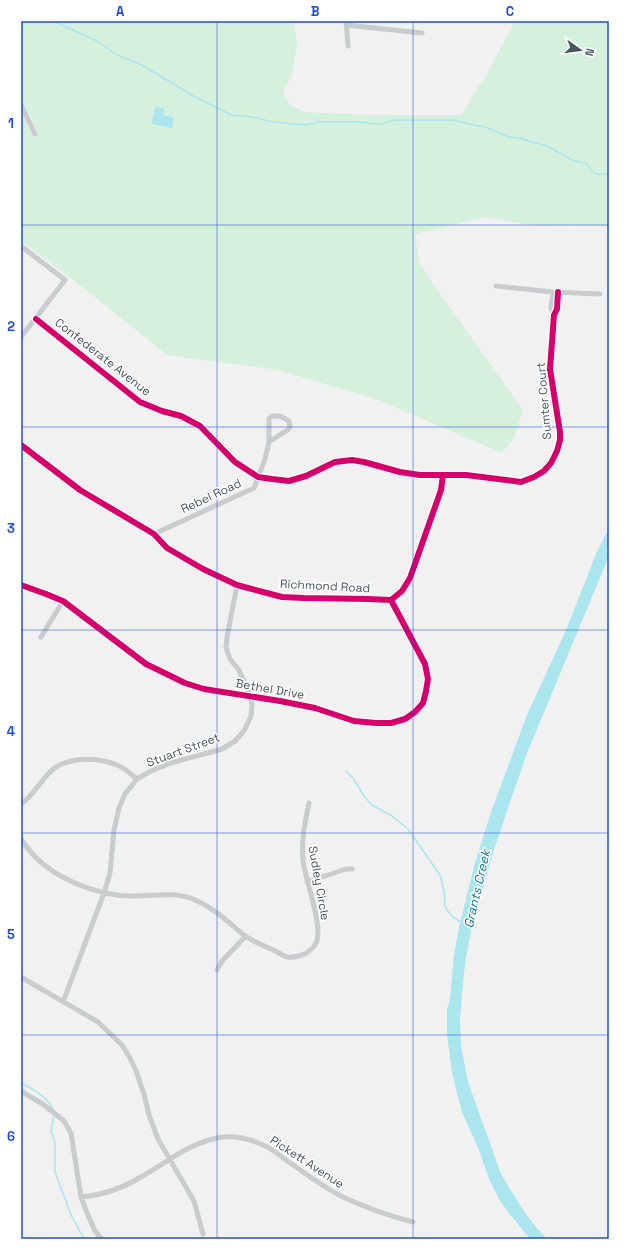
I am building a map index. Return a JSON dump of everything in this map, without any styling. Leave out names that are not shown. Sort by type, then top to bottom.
[{"type":"street","points":[[348,46],[346,23],[422,33]]},
{"type":"street","points":[[21,105],[35,134]]},
{"type":"street","name":"Confederate Avenue","points":[[21,246],[65,280],[36,319],[140,402],[162,411],[181,416],[200,426],[235,462],[258,477],[289,481],[306,476],[336,462],[352,460],[400,472],[420,475],[443,475]]},
{"type":"street","points":[[496,286],[556,292],[600,294]]},
{"type":"street","name":"Sumter Court","points":[[443,475],[466,475],[521,482],[534,477],[551,463],[557,451],[560,440],[550,369],[554,315],[557,310],[556,292]]},
{"type":"street","points":[[21,337],[36,319]]},
{"type":"street","name":"Rebel Road","points":[[154,534],[254,488],[265,459],[269,442],[269,419],[272,416],[280,416],[289,421],[289,429],[269,442]]},
{"type":"street","name":"Richmond Road","points":[[21,445],[80,490],[154,534],[167,548],[203,569],[237,585],[282,597],[391,600]]},
{"type":"street","points":[[391,600],[402,591],[410,578],[441,490],[443,475]]},
{"type":"street","name":"Bethel Drive","points":[[21,585],[63,601],[146,664],[185,683],[204,689],[250,695],[314,708],[354,721],[391,724],[405,719],[415,712],[423,703],[428,679],[425,664],[391,600]]},
{"type":"street","name":"Stuart Street","points":[[64,1002],[79,958],[89,936],[110,873],[114,830],[119,808],[126,794],[137,779],[151,771],[222,749],[234,741],[244,731],[251,716],[252,705],[250,695],[239,670],[230,659],[226,648],[237,585]]},
{"type":"street","points":[[41,637],[63,601]]},
{"type":"street","points":[[21,804],[37,788],[50,771],[64,762],[83,759],[104,761],[118,765],[129,771],[137,779]]},
{"type":"street","name":"Sudley Circle","points":[[21,839],[42,864],[78,885],[104,893],[131,897],[185,895],[202,902],[214,910],[246,936],[288,957],[300,956],[310,950],[316,943],[318,932],[303,861],[302,840],[309,803]]},
{"type":"street","points":[[307,882],[346,869],[352,869]]},
{"type":"street","points":[[217,970],[222,961],[246,936]]},
{"type":"street","points":[[21,977],[98,1022],[122,1045],[130,1058],[144,1094],[149,1115],[158,1139],[194,1200],[203,1234]]},
{"type":"street","points":[[21,1091],[44,1105],[64,1121],[71,1133],[81,1197],[89,1219],[95,1231],[102,1239]]},
{"type":"street","name":"Pickett Avenue","points":[[81,1197],[98,1195],[116,1189],[140,1178],[169,1159],[195,1145],[227,1136],[244,1138],[264,1145],[320,1184],[344,1198],[384,1214],[414,1222]]},
{"type":"green space","points":[[21,21],[294,21],[297,44],[292,75],[283,93],[290,105],[305,112],[368,115],[461,115],[490,68],[515,21],[609,21],[609,227],[596,225],[537,226],[486,217],[415,234],[419,262],[523,410],[514,438],[502,453],[376,399],[278,370],[167,355],[76,282],[21,241],[21,113],[32,135],[38,133],[21,98]]},
{"type":"water","points":[[155,107],[164,108],[163,115],[174,118],[172,128],[152,124]]},
{"type":"water","name":"Grants Creek","points":[[609,528],[609,556],[527,753],[493,852],[471,931],[465,963],[460,1018],[461,1046],[468,1082],[501,1174],[523,1210],[547,1239],[530,1239],[499,1199],[489,1179],[479,1150],[462,1112],[452,1073],[447,1034],[447,1010],[450,998],[454,955],[459,927],[475,863],[491,812],[527,715],[566,630],[596,554]]},
{"type":"waterway","points":[[53,21],[97,41],[117,55],[142,65],[195,97],[232,115],[252,117],[273,122],[306,125],[319,122],[381,124],[395,120],[452,120],[488,128],[509,137],[519,138],[547,146],[572,160],[587,164],[596,174],[609,173]]},
{"type":"waterway","name":"Grants Creek","points":[[346,771],[353,778],[364,796],[372,805],[392,816],[408,829],[440,875],[447,910],[453,917],[461,922]]},
{"type":"waterway","points":[[21,1083],[35,1090],[50,1104],[53,1109]]},
{"type":"waterway","points":[[54,1115],[51,1131],[55,1142],[55,1172],[71,1215],[84,1239]]},
{"type":"cycle path","points":[[36,319],[140,402],[162,411],[181,416],[200,426],[235,462],[258,477],[289,481],[306,476],[335,462],[352,460],[400,472],[420,475],[466,475],[521,482],[544,471],[551,463],[557,451],[560,440],[550,369],[554,315],[557,309],[558,292]]},
{"type":"cycle path","points":[[21,445],[80,490],[154,534],[167,548],[203,569],[237,585],[282,597],[391,600],[402,591],[410,578],[441,490],[443,475]]},
{"type":"cycle path","points":[[21,585],[63,601],[146,664],[185,683],[204,689],[315,708],[354,721],[376,723],[391,723],[405,719],[415,712],[423,703],[428,679],[425,664],[391,600]]}]
